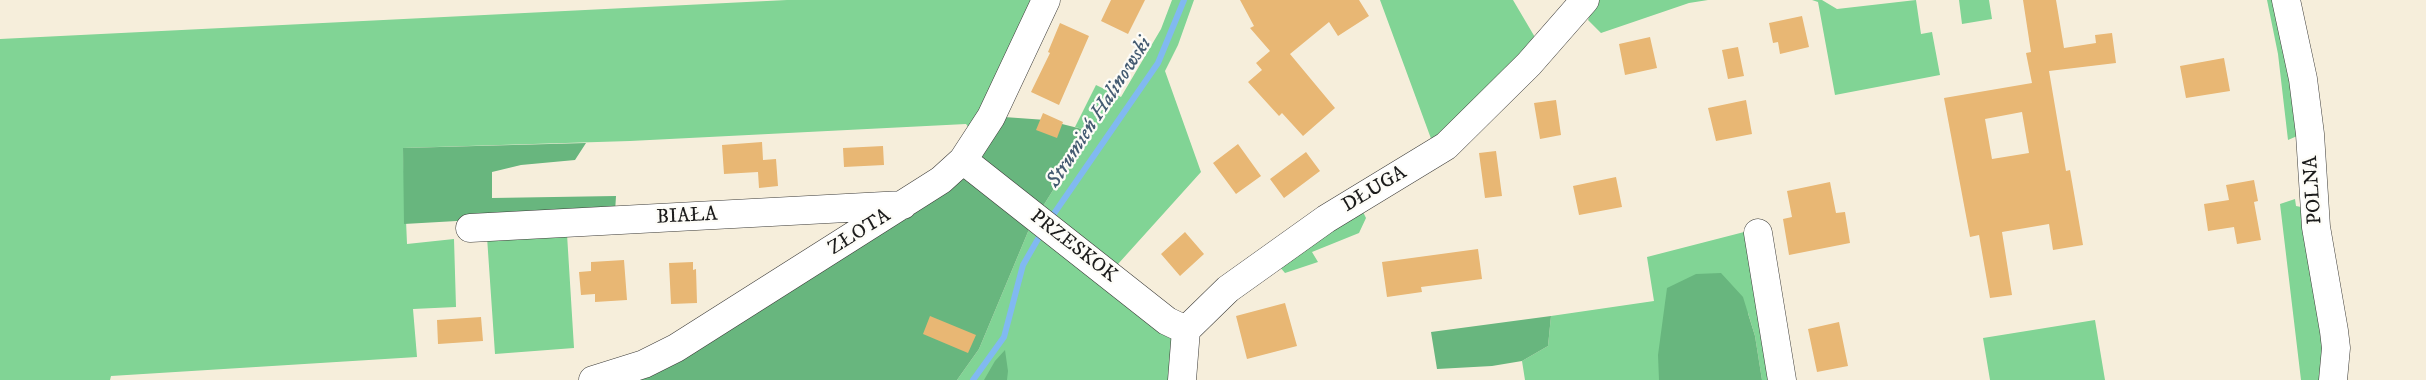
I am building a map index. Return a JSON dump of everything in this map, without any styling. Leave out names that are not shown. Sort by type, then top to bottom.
[{"type":"street","name":"ZŁOTA","points":[[593,380],[644,364],[676,348],[941,180],[963,160],[991,117],[1046,0]]},
{"type":"street","name":"DŁUGA","points":[[1186,330],[1228,289],[1326,219],[1446,146],[1529,64],[1585,0]]},
{"type":"street","name":"POLNA","points":[[2286,0],[2303,79],[2310,134],[2316,227],[2336,348],[2333,380]]},
{"type":"street","name":"PRZESKOK","points":[[963,160],[1167,321],[1186,330]]},
{"type":"street","name":"BIAŁA","points":[[470,228],[904,205]]},
{"type":"street","points":[[1758,233],[1782,380]]},
{"type":"street","points":[[1182,380],[1186,330]]},
{"type":"green space","points":[[787,0],[1035,0],[972,132],[966,124],[630,141],[403,148],[407,244],[454,239],[456,307],[413,309],[417,357],[111,376],[110,380],[0,380],[0,39]]},
{"type":"green space","points":[[1172,0],[1194,0],[1178,45],[1165,71],[1201,172],[1100,284],[1176,335],[1171,380],[957,380],[979,349],[1030,227],[1090,131],[1075,127],[1096,85],[1121,97],[1161,29]]},
{"type":"green space","points":[[1380,0],[1513,0],[1536,39],[1433,144]]},
{"type":"green space","points":[[1596,0],[1708,0],[1689,3],[1601,33],[1588,20]]},
{"type":"green space","points":[[1812,0],[1822,0],[1837,9],[1916,0],[1921,34],[1932,32],[1940,75],[1835,95],[1818,2]]},
{"type":"green space","points":[[1959,0],[1989,0],[1992,19],[1962,24]]},
{"type":"green space","points":[[2267,0],[2279,0],[2304,133],[2288,140],[2278,54]]},
{"type":"green space","points":[[1004,117],[1046,120],[1090,131],[1030,227],[979,349],[957,380],[629,380],[686,354]]},
{"type":"green space","points":[[586,143],[575,160],[521,165],[492,172],[492,198],[616,196],[615,212],[404,224],[403,148]]},
{"type":"green space","points":[[2295,199],[2296,206],[2306,208],[2325,342],[2324,380],[2301,380],[2280,204]]},
{"type":"green space","points":[[1362,210],[1366,218],[1359,233],[1312,252],[1318,262],[1285,273],[1279,266]]},
{"type":"green space","points":[[1748,231],[1773,380],[1762,380],[1755,336],[1748,313],[1671,380],[1525,380],[1522,361],[1548,346],[1551,316],[1654,301],[1647,257]]},
{"type":"green space","points":[[567,234],[574,348],[495,354],[487,237]]},
{"type":"green space","points":[[1721,273],[1743,297],[1755,336],[1762,380],[1659,380],[1658,355],[1667,288],[1696,274]]},
{"type":"green space","points":[[1551,316],[1548,346],[1522,361],[1492,366],[1437,369],[1431,332]]},
{"type":"green space","points":[[2095,320],[2105,380],[1990,380],[1983,338]]},
{"type":"green space","points":[[1005,350],[1008,371],[1007,380],[984,380],[995,361]]},
{"type":"building","points":[[1111,0],[1145,0],[1128,34],[1101,21]]},
{"type":"building","points":[[1240,0],[1359,0],[1369,16],[1338,36],[1329,22],[1290,54],[1335,108],[1303,136],[1282,113],[1279,116],[1248,82],[1262,70],[1256,63],[1270,51],[1250,28],[1254,26]]},
{"type":"building","points":[[2023,0],[2056,0],[2064,48],[2096,43],[2095,35],[2112,33],[2116,63],[2049,71],[2066,171],[2070,170],[2083,245],[2053,250],[2049,224],[2002,232],[2012,295],[1990,298],[1979,235],[1970,237],[1944,98],[2032,83],[2026,53],[2031,52]],"holes":[[[2022,112],[2029,153],[1992,159],[1985,119]]]},
{"type":"building","points":[[1802,16],[1809,47],[1780,54],[1778,42],[1773,43],[1769,23]]},
{"type":"building","points":[[1060,23],[1089,36],[1059,105],[1031,92],[1050,53],[1048,52]]},
{"type":"building","points":[[1650,37],[1657,68],[1625,75],[1619,44]]},
{"type":"building","points":[[1738,47],[1744,76],[1728,79],[1722,50]]},
{"type":"building","points":[[2224,58],[2230,91],[2186,98],[2180,66]]},
{"type":"building","points":[[1556,100],[1561,135],[1540,139],[1534,103]]},
{"type":"building","points":[[1746,100],[1752,134],[1716,141],[1708,108]]},
{"type":"building","points":[[1043,113],[1063,122],[1057,138],[1036,130]]},
{"type":"building","points":[[762,142],[763,160],[776,159],[778,186],[759,188],[758,172],[724,174],[722,145]]},
{"type":"building","points":[[1238,144],[1261,176],[1236,194],[1213,163]]},
{"type":"building","points":[[883,146],[884,165],[844,167],[843,148]]},
{"type":"building","points":[[1496,151],[1502,196],[1485,198],[1479,153]]},
{"type":"building","points":[[1306,152],[1320,171],[1284,198],[1270,179]]},
{"type":"building","points":[[1616,177],[1622,207],[1579,215],[1573,186]]},
{"type":"building","points":[[2254,180],[2258,201],[2254,202],[2261,240],[2237,244],[2234,227],[2208,231],[2204,204],[2229,200],[2226,185]]},
{"type":"building","points":[[1830,182],[1836,213],[1845,212],[1850,243],[1789,255],[1783,219],[1792,217],[1787,191]]},
{"type":"building","points":[[1185,232],[1204,254],[1180,276],[1161,254]]},
{"type":"building","points":[[1478,249],[1482,279],[1421,287],[1422,292],[1387,297],[1382,262]]},
{"type":"building","points":[[624,260],[627,300],[595,302],[595,294],[581,295],[579,272],[591,271],[591,262]]},
{"type":"building","points":[[693,262],[693,270],[696,269],[697,303],[671,304],[669,263]]},
{"type":"building","points":[[1285,303],[1297,346],[1247,359],[1236,316]]},
{"type":"building","points":[[930,316],[976,335],[968,353],[923,334]]},
{"type":"building","points":[[481,317],[483,341],[438,344],[437,320]]},
{"type":"building","points":[[1839,322],[1848,366],[1817,372],[1808,329]]},
{"type":"waterway","name":"Strumień Halinowski","points":[[1053,215],[1158,63],[1184,0]]},
{"type":"waterway","name":"Strumień Halinowski","points":[[973,380],[1004,337],[1023,265],[1042,232]]}]
